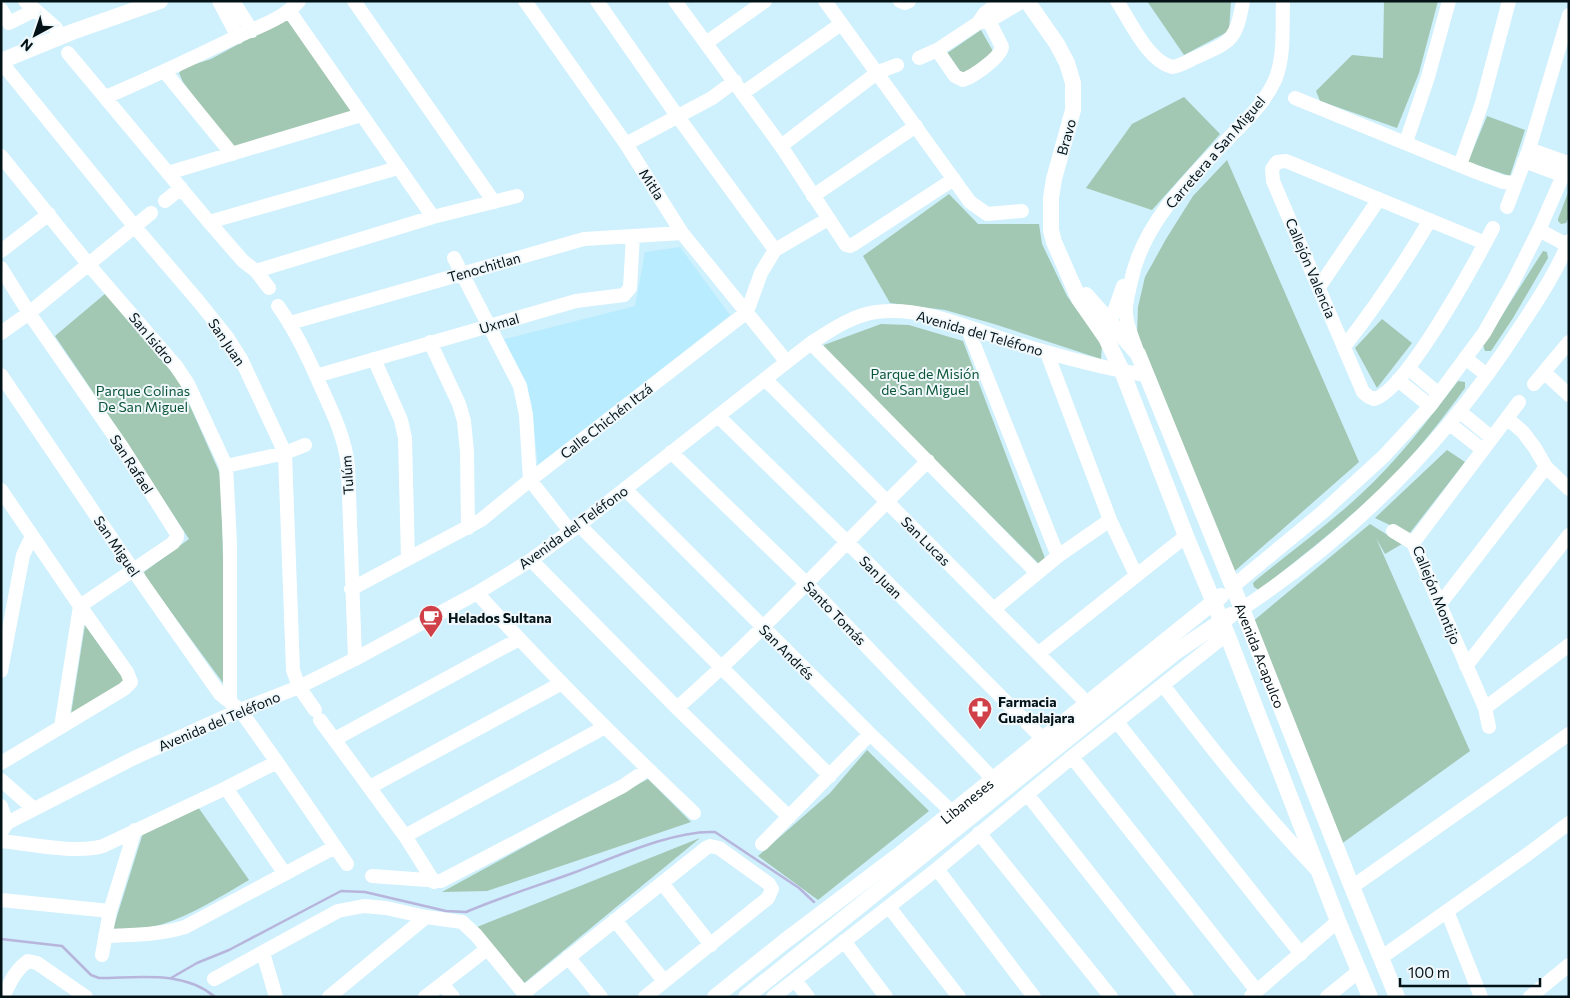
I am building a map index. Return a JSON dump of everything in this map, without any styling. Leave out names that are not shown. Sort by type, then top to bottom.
[{"type":"main road","points":[[1,49],[126,1]]},
{"type":"main road","points":[[1,61],[72,32],[160,1]]},
{"type":"main road","name":"Bravo","points":[[1025,1],[1056,44],[1067,63],[1073,83],[1074,110],[1054,179],[1050,213],[1051,230],[1061,261],[1079,299],[1106,338]]},
{"type":"main road","name":"Bravo","points":[[1072,281],[1110,321]]},
{"type":"main road","name":"Avenida Acapulco","points":[[1110,321],[1138,354],[1161,408],[1397,997]]},
{"type":"main road","name":"Avenida Acapulco","points":[[1106,338],[1122,371],[1338,921],[1370,997]]},
{"type":"main road","name":"Libaneses","points":[[715,997],[952,812],[1232,587]]},
{"type":"main road","name":"Libaneses","points":[[746,997],[1177,651],[1224,627],[1242,609]]},
{"type":"main road","points":[[1266,735],[1270,727],[1279,725],[1293,739]]},
{"type":"main road","points":[[1319,872],[1332,870],[1347,887],[1352,887]]},
{"type":"street","points":[[219,1],[238,36]]},
{"type":"street","points":[[234,1],[252,31]]},
{"type":"street","points":[[354,1],[494,202]]},
{"type":"street","name":"Mitla","points":[[525,1],[626,144],[682,232],[786,361]]},
{"type":"street","points":[[597,1],[678,117],[775,250]]},
{"type":"street","points":[[675,1],[781,146],[846,245],[854,244],[954,179]]},
{"type":"street","points":[[706,43],[764,1]]},
{"type":"street","points":[[825,1],[970,202],[984,214],[1022,211]]},
{"type":"street","points":[[900,1],[904,4],[909,1]]},
{"type":"street","points":[[984,19],[1001,1]]},
{"type":"street","points":[[919,58],[937,50],[984,19],[1025,1]]},
{"type":"street","points":[[1117,1],[1151,53],[1161,62],[1172,67],[1228,41],[1239,25],[1242,1]]},
{"type":"street","name":"Carretera a San Miguel","points":[[1138,354],[1126,315],[1126,302],[1134,268],[1143,242],[1168,204],[1252,114],[1274,81],[1281,55],[1283,1]]},
{"type":"street","points":[[1406,142],[1428,77],[1448,1]]},
{"type":"street","points":[[1460,165],[1482,103],[1509,1]]},
{"type":"street","points":[[1,9],[9,23],[30,6],[56,28]]},
{"type":"street","points":[[106,97],[165,72],[252,31],[294,6],[361,115],[433,217]]},
{"type":"street","points":[[1507,206],[1527,155],[1569,15]]},
{"type":"street","points":[[937,50],[955,76],[960,80],[965,80],[1001,53],[1002,47],[984,19]]},
{"type":"street","points":[[626,144],[712,98],[739,87],[841,24]]},
{"type":"street","points":[[68,53],[209,222],[243,261],[256,271],[269,288]]},
{"type":"street","name":"San Juan","points":[[1,61],[235,348],[285,453],[293,670],[299,687]]},
{"type":"street","points":[[781,146],[878,72],[897,65]]},
{"type":"street","points":[[165,72],[232,154]]},
{"type":"street","points":[[1295,98],[1503,182],[1516,184]]},
{"type":"street","points":[[168,173],[361,115]]},
{"type":"street","points":[[813,196],[916,126]]},
{"type":"street","points":[[1232,587],[1324,510],[1384,456],[1430,406],[1484,333],[1513,282],[1539,230],[1567,167],[1527,155]]},
{"type":"street","name":"San Isidro","points":[[1,156],[184,378],[226,466],[235,706]]},
{"type":"street","name":"Callejón Valencia","points":[[1485,244],[1286,161],[1277,162],[1272,169],[1273,181],[1363,392],[1368,397],[1374,399],[1381,396],[1408,368],[1456,296],[1485,244],[1493,228]]},
{"type":"street","points":[[209,222],[398,168]]},
{"type":"street","points":[[165,200],[181,188]]},
{"type":"street","points":[[256,271],[433,217],[517,196]]},
{"type":"street","points":[[1319,287],[1379,199]]},
{"type":"street","points":[[1,333],[89,265],[151,213]]},
{"type":"street","points":[[1,251],[49,214]]},
{"type":"street","points":[[747,312],[761,273],[775,250],[828,219]]},
{"type":"street","points":[[1344,347],[1376,306],[1430,220]]},
{"type":"street","points":[[1242,609],[1265,594],[1342,533],[1403,476],[1450,424],[1487,375],[1531,310],[1568,243],[1539,230]]},
{"type":"street","name":"Tenochitlan","points":[[290,323],[584,239],[682,232]]},
{"type":"street","name":"Uxmal","points":[[316,376],[576,301],[624,295],[630,288],[633,236]]},
{"type":"street","points":[[454,258],[520,386],[524,402],[530,480],[574,528],[722,668],[830,776]]},
{"type":"street","name":"San Rafael","points":[[1,268],[29,313],[122,447],[178,537],[173,544],[80,606]]},
{"type":"street","name":"Carretera a San Miguel","points":[[1106,338],[1126,277],[1134,268]]},
{"type":"street","name":"Tulúm","points":[[278,306],[290,323],[316,376],[338,427],[347,457],[354,659]]},
{"type":"street","name":"Calle Chichén Itzá","points":[[351,589],[481,520],[747,312]]},
{"type":"street","name":"Avenida del Teléfono","points":[[4,828],[34,809],[235,706],[299,687],[477,593],[531,560],[574,528],[812,342],[837,326],[861,316],[876,312],[915,312],[1047,353],[1146,375]]},
{"type":"street","points":[[967,327],[1058,556]]},
{"type":"street","points":[[430,342],[459,404],[464,420],[467,452],[468,528]]},
{"type":"street","points":[[812,342],[1037,573]]},
{"type":"street","points":[[1534,384],[1569,342]]},
{"type":"street","points":[[1047,353],[1110,520],[1136,575]]},
{"type":"street","points":[[1466,358],[1487,375]]},
{"type":"street","points":[[374,359],[401,420],[405,438],[408,559]]},
{"type":"street","points":[[1408,368],[1439,394]]},
{"type":"street","points":[[1544,372],[1569,395]]},
{"type":"street","name":"San Miguel","points":[[1,375],[133,570],[220,694],[235,706],[278,762],[347,864]]},
{"type":"street","name":"San Lucas","points":[[765,379],[1088,704]]},
{"type":"street","points":[[1398,380],[1430,406]]},
{"type":"street","name":"Callejón Montijo","points":[[1489,727],[1485,708],[1413,543],[1519,402]]},
{"type":"street","points":[[1459,411],[1492,438]]},
{"type":"street","name":"San Juan","points":[[718,416],[847,542],[1042,739]]},
{"type":"street","points":[[1508,419],[1523,432],[1546,467],[1569,489]]},
{"type":"street","points":[[1450,424],[1483,450]]},
{"type":"street","points":[[226,466],[285,453],[305,445]]},
{"type":"street","name":"Santo Tomás","points":[[671,452],[806,583],[993,779]]},
{"type":"street","points":[[677,708],[764,628],[806,583],[928,461]]},
{"type":"street","points":[[1440,604],[1546,467]]},
{"type":"street","name":"San Andrés","points":[[625,489],[870,734],[952,812]]},
{"type":"street","points":[[1,490],[127,672],[130,682],[124,689],[1,763]]},
{"type":"street","points":[[994,609],[1058,556],[1110,520]]},
{"type":"street","points":[[1393,531],[1413,543]]},
{"type":"street","points":[[1466,666],[1569,535]]},
{"type":"street","points":[[1,671],[23,555],[32,536]]},
{"type":"street","points":[[1039,653],[1186,536]]},
{"type":"street","points":[[531,560],[677,708],[789,817]]},
{"type":"street","points":[[477,593],[605,727],[694,813]]},
{"type":"street","points":[[61,727],[80,606]]},
{"type":"street","points":[[773,997],[937,869],[1072,757],[1151,695],[1224,627]]},
{"type":"street","points":[[1485,708],[1564,648],[1569,638]]},
{"type":"street","points":[[335,739],[519,639]]},
{"type":"street","points":[[1139,682],[1151,695]]},
{"type":"street","points":[[370,787],[562,683]]},
{"type":"street","points":[[1163,685],[1217,757],[1319,872]]},
{"type":"street","points":[[299,687],[317,715],[405,836],[434,882]]},
{"type":"street","points":[[1118,722],[1301,954]]},
{"type":"street","points":[[405,836],[605,727]]},
{"type":"street","points":[[762,844],[870,734]]},
{"type":"street","points":[[1352,887],[1569,734]]},
{"type":"street","points":[[1072,757],[1254,994],[1338,921]]},
{"type":"street","points":[[1,841],[79,849],[92,849],[103,846],[278,762]]},
{"type":"street","points":[[372,876],[434,882],[455,876],[623,786],[648,768]]},
{"type":"street","points":[[1,780],[34,809]]},
{"type":"street","points":[[226,788],[285,874]]},
{"type":"street","points":[[1027,794],[1187,997]]},
{"type":"street","points":[[1,806],[4,828]]},
{"type":"street","points":[[1382,958],[1569,823]]},
{"type":"street","points":[[102,955],[110,912],[135,830]]},
{"type":"street","points":[[979,833],[1111,997]]},
{"type":"street","points":[[214,979],[338,911],[355,906],[379,907],[426,917],[453,920],[466,925],[525,995],[568,957],[701,851],[710,846],[723,851],[769,884],[772,889],[768,898],[645,997]]},
{"type":"street","points":[[105,936],[169,932],[185,927],[335,847]]},
{"type":"street","points":[[937,869],[1034,997]]},
{"type":"street","points":[[662,883],[710,945]]},
{"type":"street","points":[[1,900],[110,912]]},
{"type":"street","points":[[889,907],[958,997]]},
{"type":"street","points":[[1447,911],[1481,997]]},
{"type":"street","points":[[329,997],[426,917]]},
{"type":"street","points":[[614,920],[664,981]]},
{"type":"street","points":[[844,942],[886,997]]},
{"type":"street","points":[[425,997],[487,949]]},
{"type":"street","points":[[263,953],[276,997]]},
{"type":"street","points":[[568,957],[601,997]]},
{"type":"street","points":[[3,997],[14,975],[28,961],[37,963],[86,997]]},
{"type":"street","points":[[1530,997],[1569,965]]},
{"type":"street","points":[[1327,997],[1359,971]]},
{"type":"street","points":[[795,980],[808,997]]},
{"type":"street","points":[[442,984],[453,997]]},
{"type":"shaded area","points":[[680,247],[730,315],[538,466],[531,401],[501,340],[635,306],[645,252]]},
{"type":"green space","points":[[1147,1],[1231,1],[1229,31],[1184,55]]},
{"type":"green space","points":[[1384,1],[1438,1],[1419,73],[1397,128],[1320,101],[1316,91],[1352,55],[1383,58]]},
{"type":"green space","points":[[287,18],[352,106],[350,111],[346,115],[237,147],[231,145],[183,82],[179,73],[183,68],[211,59]]},
{"type":"green space","points":[[981,30],[994,53],[963,76],[946,54]]},
{"type":"green space","points":[[1184,97],[1220,134],[1152,210],[1086,188],[1132,124]]},
{"type":"green space","points":[[1487,116],[1525,130],[1510,176],[1468,162]]},
{"type":"green space","points":[[1227,160],[1359,462],[1228,577],[1137,335],[1138,307],[1145,277],[1193,196]]},
{"type":"green space","points":[[1569,190],[1569,217],[1566,223],[1561,224],[1558,219]]},
{"type":"green space","points":[[949,194],[978,224],[1039,224],[1042,244],[1067,296],[1102,345],[1101,359],[945,310],[890,303],[863,256]]},
{"type":"green space","points":[[1543,251],[1547,252],[1548,258],[1513,318],[1491,351],[1485,351],[1483,345]]},
{"type":"green space","name":"Parque Colinas De San Miguel","points":[[106,293],[179,381],[221,476],[226,687],[146,578],[144,572],[189,539],[55,336]]},
{"type":"green space","points":[[1382,319],[1412,343],[1377,388],[1355,348]]},
{"type":"green space","name":"Parque de Misión de San Miguel","points":[[881,324],[909,325],[963,341],[1046,561],[1040,565],[821,346]]},
{"type":"green space","points":[[1458,381],[1465,382],[1465,388],[1429,436],[1389,480],[1337,528],[1259,590],[1254,587],[1253,583],[1255,581],[1335,517],[1375,481],[1412,439]]},
{"type":"green space","points":[[1447,450],[1465,462],[1409,534],[1375,518]]},
{"type":"green space","points":[[1370,524],[1402,544],[1385,554],[1376,538],[1470,751],[1333,850],[1246,627]]},
{"type":"green space","points":[[85,625],[125,681],[71,714]]},
{"type":"green space","points":[[867,750],[929,811],[818,900],[758,856],[830,793]]},
{"type":"green space","points":[[648,779],[691,822],[487,891],[442,892]]},
{"type":"green space","points":[[198,807],[249,880],[196,910],[163,924],[145,928],[113,929],[143,833]]},
{"type":"green space","points":[[700,838],[523,984],[477,927]]},
{"type":"waterway","points":[[171,978],[197,963],[229,950],[341,891],[365,892],[446,911],[466,912],[643,846],[681,835],[715,832],[799,888],[814,902]]},
{"type":"waterway","points":[[1,939],[62,946],[91,975],[99,978],[160,977],[175,979],[203,988],[215,997]]},
{"type":"place","name":"Helados Sultana","points":[[431,638]]},
{"type":"place","name":"Farmacia Guadalajara","points":[[980,730]]}]
